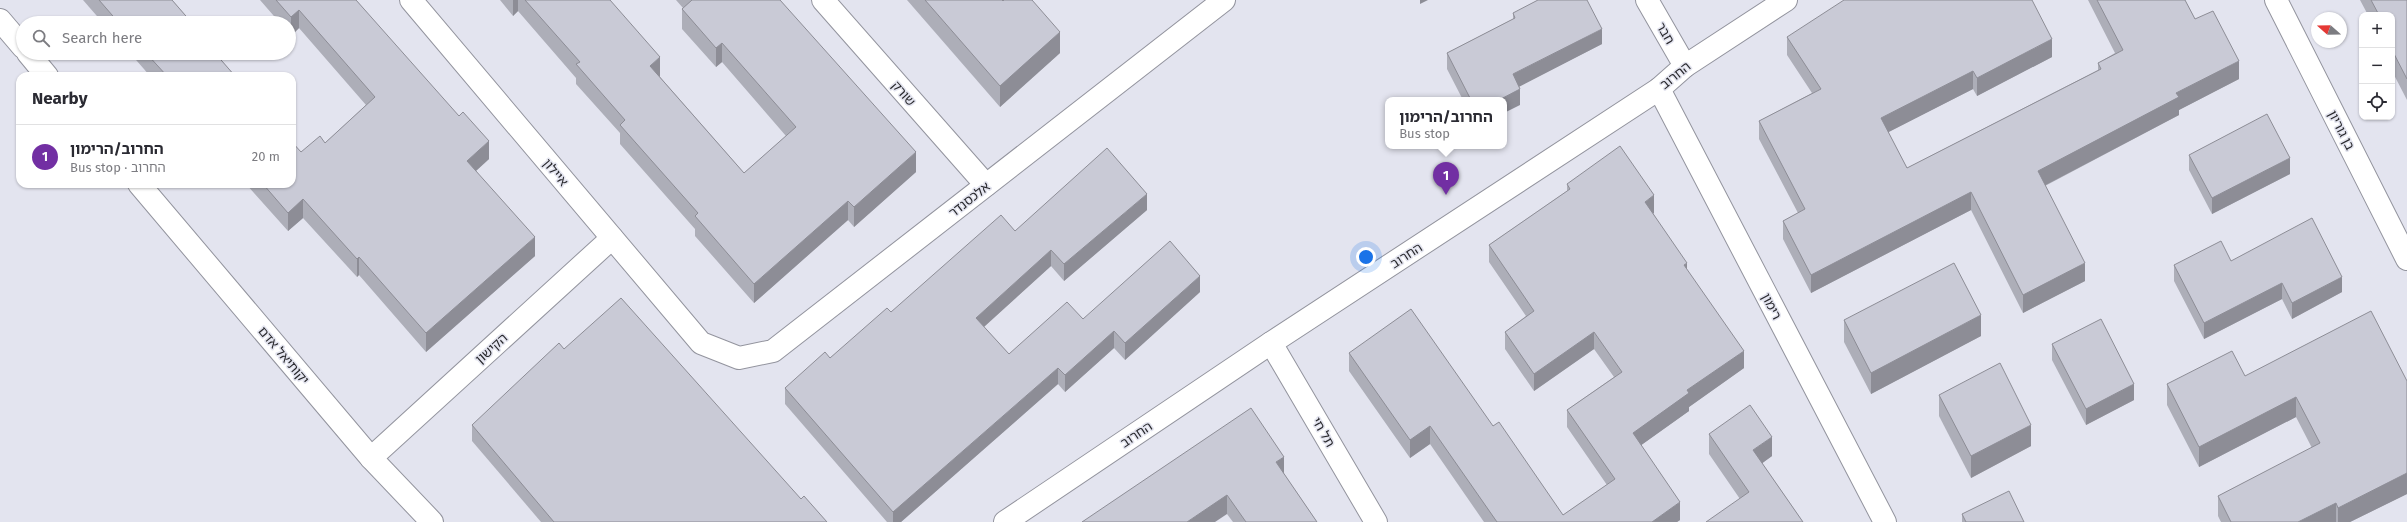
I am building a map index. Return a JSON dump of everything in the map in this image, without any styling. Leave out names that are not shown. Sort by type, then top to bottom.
[{"type":"street","name":"איילון","points":[[411,0],[701,343]]},
{"type":"street","name":"שורק","points":[[823,0],[986,185]]},
{"type":"street","name":"אלכסנדר","points":[[701,343],[739,358],[772,351],[1224,0]]},
{"type":"street","name":"חבר","points":[[1647,0],[1685,66]]},
{"type":"street","name":"החרוב","points":[[1005,522],[1271,343],[1659,89],[1685,66],[1786,0]]},
{"type":"street","name":"בן גוריון","points":[[2276,0],[2407,260]]},
{"type":"street","points":[[0,20],[16,39]]},
{"type":"street","points":[[34,60],[44,72]]},
{"type":"street","name":"רימון","points":[[1659,89],[1885,522]]},
{"type":"street","name":"יקותיאל אדם","points":[[142,188],[371,458],[432,522]]},
{"type":"street","name":"הקישון","points":[[371,458],[612,238]]},
{"type":"street","name":"תל חי","points":[[1271,343],[1376,522]]},
{"type":"building","points":[[99,0],[172,0],[186,16],[113,16]]},
{"type":"building","points":[[276,0],[356,0],[459,116],[463,112],[489,141],[467,161],[535,237],[426,333],[359,257],[357,259],[303,199],[288,213],[266,188],[296,188],[296,146],[301,152],[320,136],[325,143],[375,97],[299,10],[290,16]]},
{"type":"building","points":[[525,0],[610,0],[660,57],[650,66],[744,173],[796,127],[722,43],[716,48],[682,9],[692,0],[780,0],[916,152],[854,207],[848,201],[754,284],[695,216],[698,213],[620,125],[625,120],[576,64],[580,62]]},
{"type":"building","points":[[925,0],[1032,0],[1060,32],[1000,86]]},
{"type":"building","points":[[1538,0],[1587,0],[1602,29],[1513,74],[1520,89],[1505,97],[1469,97],[1447,53],[1515,18],[1513,13]]},
{"type":"building","points":[[1844,0],[2032,0],[2052,39],[1977,78],[1973,71],[1881,118],[1907,168],[2101,69],[2098,63],[2123,50],[2097,0],[2185,0],[2195,19],[2213,11],[2239,61],[2176,93],[2179,97],[2038,171],[2085,263],[2023,295],[1971,192],[1811,275],[1783,221],[1805,209],[1759,121],[1821,89],[1787,37]]},
{"type":"building","points":[[2371,0],[2407,0],[2407,79],[2395,56],[2395,12],[2377,12]]},
{"type":"building","points":[[152,60],[221,60],[232,72],[163,72]]},
{"type":"building","points":[[2267,114],[2290,158],[2212,198],[2189,155]]},
{"type":"building","points":[[1620,146],[1654,195],[1645,202],[1687,263],[1684,265],[1744,351],[1687,390],[1689,393],[1633,433],[1680,502],[1652,522],[1497,522],[1430,426],[1410,440],[1349,353],[1411,309],[1493,426],[1499,422],[1563,515],[1615,479],[1567,410],[1622,372],[1594,332],[1534,374],[1505,332],[1534,311],[1489,245],[1570,189],[1567,184]]},
{"type":"building","points":[[1107,148],[1147,194],[1064,264],[1051,250],[976,318],[1009,354],[1067,302],[1083,319],[1170,241],[1200,276],[1125,343],[1114,331],[1065,375],[1058,368],[893,512],[785,388],[825,352],[830,358],[887,308],[891,312],[1001,215],[1015,231]]},
{"type":"building","points":[[2312,218],[2342,277],[2292,303],[2282,283],[2204,323],[2174,265],[2221,241],[2231,261]]},
{"type":"building","points":[[1954,263],[1981,315],[1871,373],[1844,320]]},
{"type":"building","points":[[621,298],[801,499],[804,496],[827,522],[554,522],[472,425],[559,343],[564,349]]},
{"type":"building","points":[[2371,311],[2407,381],[2407,473],[2338,508],[2336,503],[2298,522],[2231,522],[2218,496],[2320,443],[2296,397],[2199,447],[2167,384],[2232,351],[2245,376]]},
{"type":"building","points":[[2101,319],[2134,384],[2086,409],[2052,344]]},
{"type":"building","points":[[2000,363],[2031,425],[1971,456],[1939,395]]},
{"type":"building","points":[[1750,405],[1772,437],[1753,450],[1803,522],[1706,522],[1749,492],[1709,434]]},
{"type":"building","points":[[1251,408],[1284,457],[1276,462],[1317,522],[1246,522],[1227,495],[1187,522],[1082,522]]},
{"type":"building","points":[[2009,491],[2024,522],[1966,522],[1962,514]]},
{"type":"place","name":"החרוב/הרימון","points":[[1446,195]]}]
